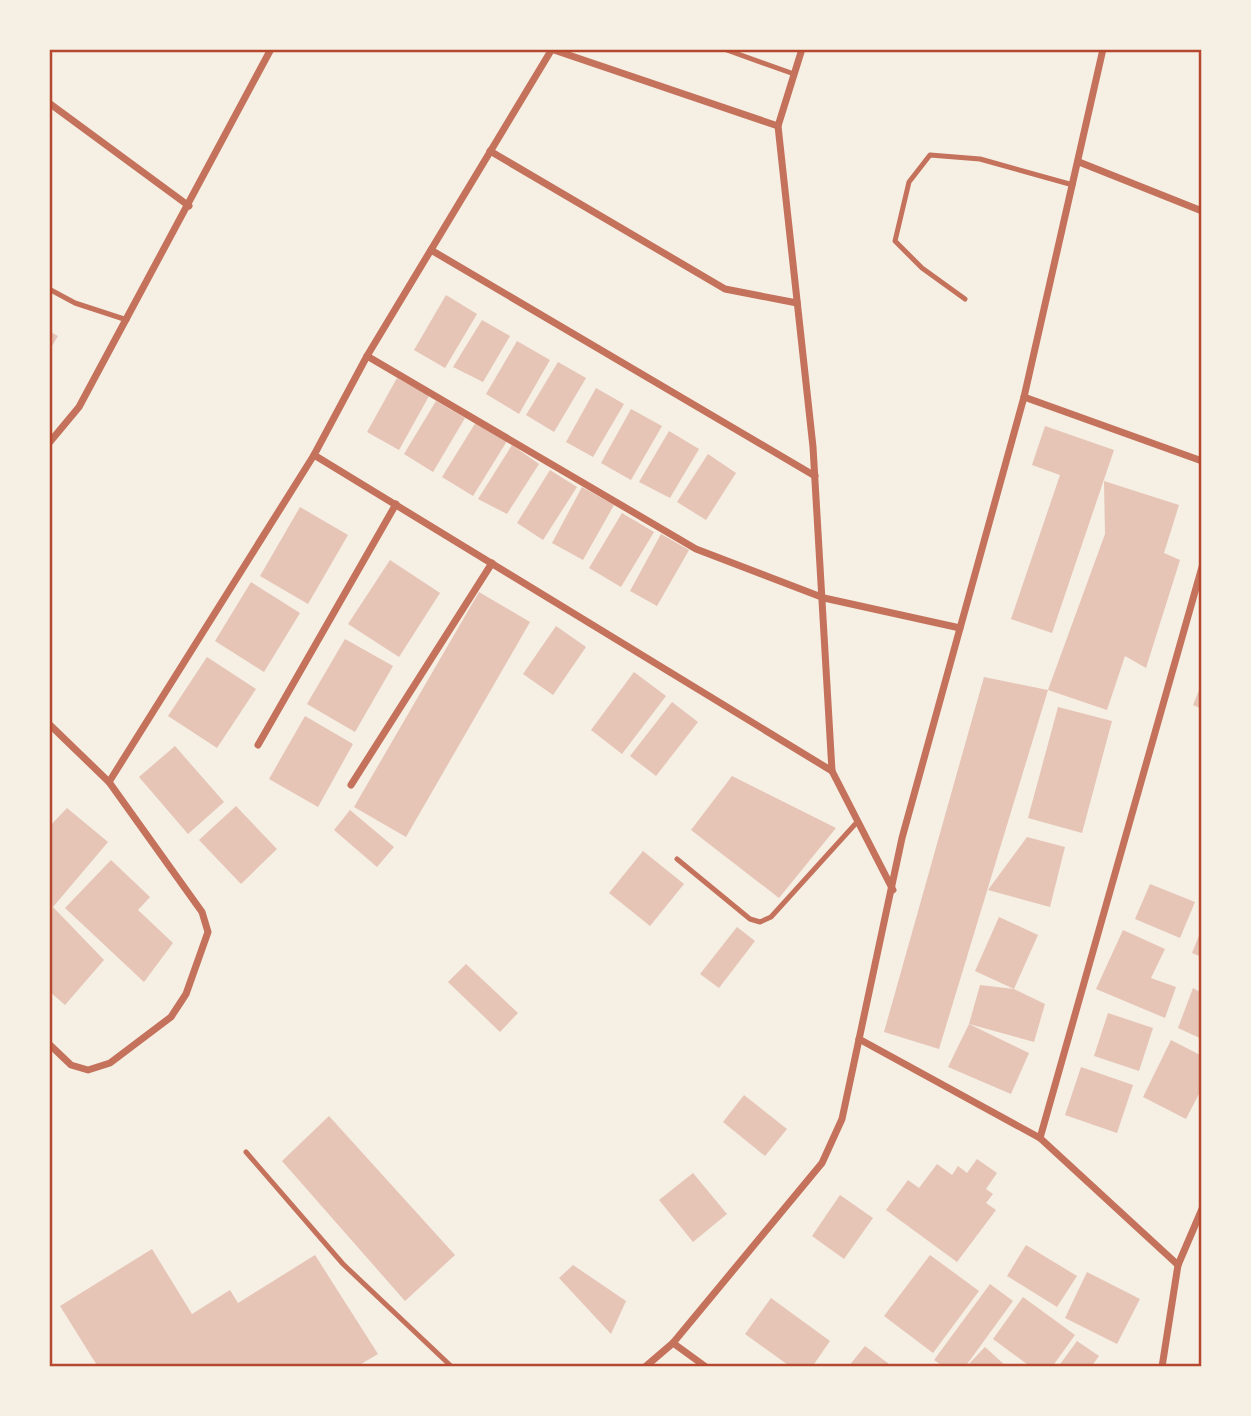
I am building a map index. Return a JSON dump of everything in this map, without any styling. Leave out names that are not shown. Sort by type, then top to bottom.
[{"type":"street","points":[[49,443],[79,407],[271,49]]},
{"type":"street","points":[[108,782],[314,455],[367,356],[552,49],[778,126]]},
{"type":"street","points":[[802,49],[778,126],[815,476],[832,771],[893,890]]},
{"type":"street","points":[[645,1367],[673,1343],[822,1163],[842,1119],[902,838],[1024,397],[1103,49]]},
{"type":"street","points":[[49,103],[189,206]]},
{"type":"street","points":[[490,151],[725,289],[797,303]]},
{"type":"street","points":[[1079,162],[1202,211]]},
{"type":"street","points":[[431,250],[815,476]]},
{"type":"street","points":[[367,356],[696,549],[824,598],[960,628]]},
{"type":"street","points":[[1024,397],[1202,461]]},
{"type":"street","points":[[314,455],[832,771]]},
{"type":"street","points":[[258,745],[396,505]]},
{"type":"street","points":[[351,785],[492,563]]},
{"type":"street","points":[[1040,1138],[1202,567]]},
{"type":"street","points":[[49,724],[108,782],[202,912],[208,932],[186,994],[171,1017],[110,1063],[88,1070],[71,1065],[49,1044]]},
{"type":"street","points":[[859,1039],[1040,1138],[1178,1265]]},
{"type":"street","points":[[1162,1367],[1178,1265],[1202,1209]]},
{"type":"street","points":[[673,1343],[706,1367]]},
{"type":"lane","points":[[724,49],[794,74]]},
{"type":"lane","points":[[965,299],[922,268],[895,241],[909,183],[930,155],[980,159],[1073,185]]},
{"type":"lane","points":[[49,289],[75,303],[127,320]]},
{"type":"lane","points":[[677,859],[750,919],[760,922],[771,917],[858,821]]},
{"type":"lane","points":[[246,1152],[343,1264],[452,1367]]},
{"type":"building","points":[[446,295],[477,314],[445,368],[414,350]]},
{"type":"building","points":[[482,320],[510,336],[483,382],[453,367]]},
{"type":"building","points":[[49,331],[58,336],[49,351]]},
{"type":"building","points":[[517,341],[550,360],[519,414],[486,394]]},
{"type":"building","points":[[558,362],[586,378],[554,432],[526,415]]},
{"type":"building","points":[[397,378],[429,396],[399,450],[367,432]]},
{"type":"building","points":[[596,388],[624,404],[593,457],[566,442]]},
{"type":"building","points":[[436,401],[465,418],[433,472],[404,454]]},
{"type":"building","points":[[631,409],[662,426],[631,480],[601,463]]},
{"type":"building","points":[[476,422],[507,441],[473,496],[442,477]]},
{"type":"building","points":[[1045,426],[1114,450],[1052,633],[1011,619],[1060,475],[1032,465]]},
{"type":"building","points":[[669,431],[699,449],[670,498],[639,482]]},
{"type":"building","points":[[512,445],[539,464],[507,514],[478,499]]},
{"type":"building","points":[[708,454],[736,473],[706,520],[677,502]]},
{"type":"building","points":[[550,470],[577,487],[543,540],[517,523]]},
{"type":"building","points":[[1104,481],[1179,505],[1164,553],[1180,560],[1146,668],[1125,656],[1107,710],[1048,690],[1105,534]]},
{"type":"building","points":[[582,487],[614,505],[583,560],[552,543]]},
{"type":"building","points":[[300,507],[348,535],[308,604],[260,576]]},
{"type":"building","points":[[622,513],[654,532],[621,587],[589,568]]},
{"type":"building","points":[[661,534],[689,550],[657,606],[630,591]]},
{"type":"building","points":[[390,560],[440,593],[399,657],[348,624]]},
{"type":"building","points":[[251,582],[300,613],[264,672],[215,641]]},
{"type":"building","points":[[479,592],[530,622],[406,837],[354,807]]},
{"type":"building","points":[[556,626],[586,647],[553,695],[523,674]]},
{"type":"building","points":[[345,639],[393,666],[355,732],[307,704]]},
{"type":"building","points":[[207,657],[256,689],[217,748],[168,716]]},
{"type":"building","points":[[634,672],[666,696],[622,754],[591,730]]},
{"type":"building","points":[[984,677],[1048,690],[939,1049],[884,1032]]},
{"type":"building","points":[[1202,683],[1202,709],[1193,705]]},
{"type":"building","points":[[672,702],[698,722],[656,776],[630,756]]},
{"type":"building","points":[[1058,707],[1112,721],[1082,833],[1028,818]]},
{"type":"building","points":[[305,716],[353,744],[318,807],[269,779]]},
{"type":"building","points":[[175,746],[224,802],[188,834],[139,777]]},
{"type":"building","points":[[732,776],[836,828],[779,898],[691,830]]},
{"type":"building","points":[[236,806],[277,849],[241,884],[199,840]]},
{"type":"building","points":[[67,808],[108,842],[53,907],[49,904],[49,827]]},
{"type":"building","points":[[350,810],[394,847],[377,867],[334,830]]},
{"type":"building","points":[[1027,837],[1065,847],[1050,907],[988,890]]},
{"type":"building","points":[[643,851],[684,884],[650,926],[609,893]]},
{"type":"building","points":[[111,860],[150,897],[138,910],[173,943],[144,982],[65,908]]},
{"type":"building","points":[[1150,884],[1195,902],[1180,938],[1135,919]]},
{"type":"building","points":[[53,907],[104,960],[65,1005],[49,991],[49,912]]},
{"type":"building","points":[[999,917],[1038,935],[1014,989],[975,971]]},
{"type":"building","points":[[737,927],[755,941],[719,988],[700,974]]},
{"type":"building","points":[[1202,928],[1202,957],[1192,953]]},
{"type":"building","points":[[1123,930],[1165,949],[1151,978],[1176,987],[1165,1018],[1096,989]]},
{"type":"building","points":[[466,964],[518,1013],[500,1032],[448,982]]},
{"type":"building","points":[[980,985],[1014,989],[1045,1004],[1034,1042],[969,1024]]},
{"type":"building","points":[[1193,988],[1202,993],[1202,1039],[1178,1028]]},
{"type":"building","points":[[1108,1013],[1153,1028],[1139,1071],[1094,1056]]},
{"type":"building","points":[[969,1024],[1029,1053],[1011,1094],[948,1067]]},
{"type":"building","points":[[1171,1040],[1202,1056],[1202,1088],[1186,1119],[1143,1097]]},
{"type":"building","points":[[1081,1067],[1133,1085],[1117,1133],[1065,1115]]},
{"type":"building","points":[[744,1095],[787,1129],[765,1156],[723,1122]]},
{"type":"building","points":[[329,1116],[455,1255],[405,1301],[282,1161]]},
{"type":"building","points":[[977,1159],[997,1173],[986,1189],[993,1194],[986,1203],[996,1210],[957,1262],[886,1210],[908,1180],[919,1188],[937,1164],[952,1175],[958,1166],[967,1173]]},
{"type":"building","points":[[693,1173],[727,1214],[693,1242],[659,1200]]},
{"type":"building","points":[[840,1195],[873,1218],[844,1259],[812,1236]]},
{"type":"building","points":[[1026,1245],[1077,1276],[1057,1307],[1007,1276]]},
{"type":"building","points":[[152,1249],[192,1314],[230,1290],[238,1303],[315,1255],[378,1354],[356,1367],[98,1367],[60,1306]]},
{"type":"building","points":[[930,1255],[979,1291],[933,1353],[884,1316]]},
{"type":"building","points":[[573,1265],[626,1301],[611,1334],[559,1278]]},
{"type":"building","points":[[1087,1272],[1140,1299],[1117,1344],[1065,1318]]},
{"type":"building","points":[[990,1284],[1013,1301],[965,1367],[944,1367],[934,1360]]},
{"type":"building","points":[[1023,1297],[1075,1335],[1052,1367],[1031,1367],[993,1339]]},
{"type":"building","points":[[771,1298],[830,1341],[812,1367],[791,1367],[745,1334]]},
{"type":"building","points":[[1077,1341],[1099,1356],[1091,1367],[1058,1367]]},
{"type":"building","points":[[865,1346],[893,1367],[848,1367]]},
{"type":"building","points":[[985,1347],[1007,1367],[966,1367]]}]
